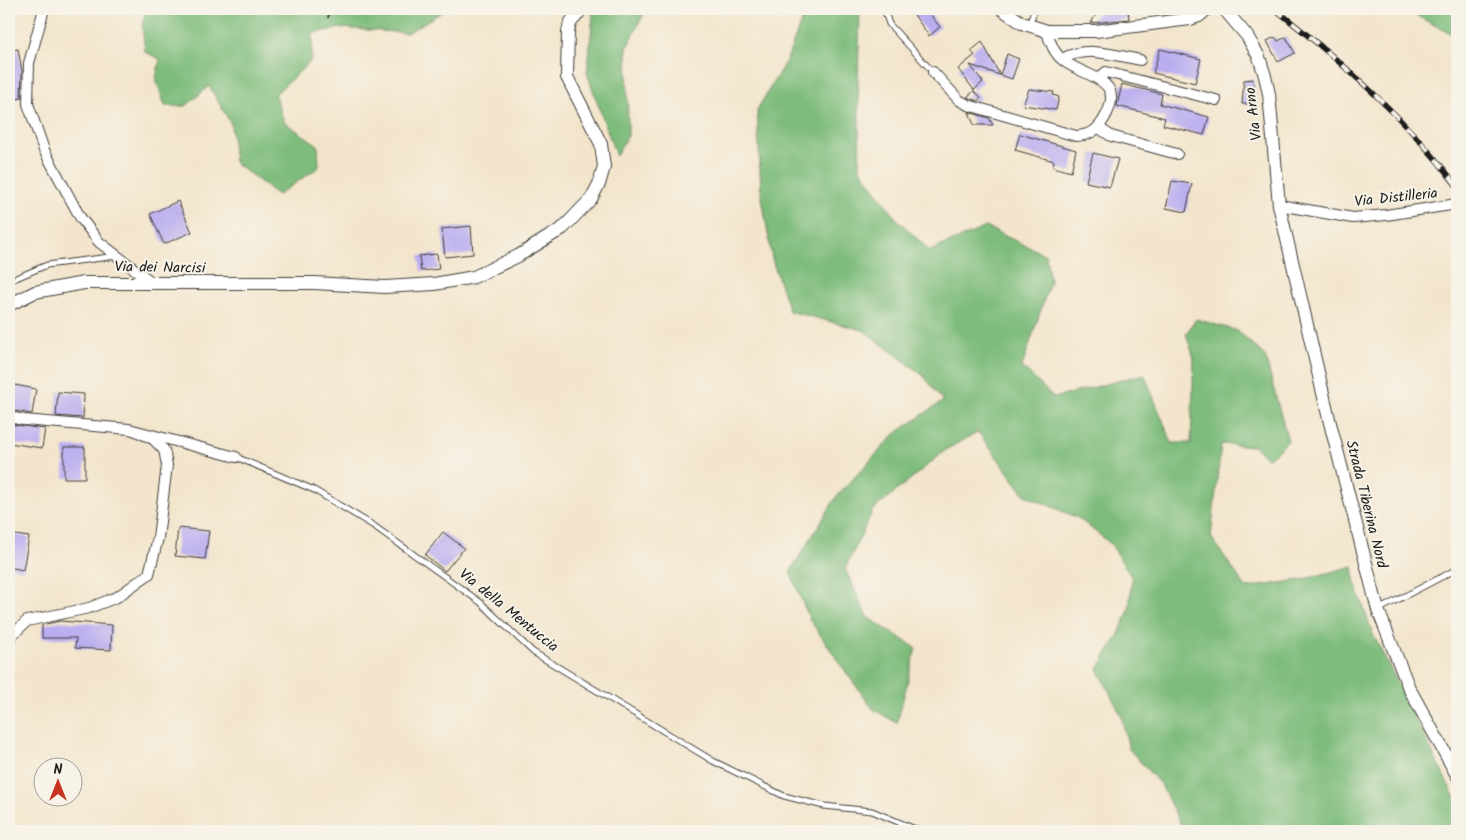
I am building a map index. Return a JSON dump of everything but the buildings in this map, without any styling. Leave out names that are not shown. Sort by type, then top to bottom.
[{"type":"street","points":[[44,9],[29,64],[28,104],[44,150],[80,217],[100,242],[154,284]]},
{"type":"street","name":"Via dei Narcisi","points":[[9,305],[35,292],[74,285],[109,282],[154,284],[314,283],[385,287],[434,284],[474,278],[518,256],[563,228],[591,199],[599,184],[604,167],[601,144],[567,77],[568,32],[570,23],[582,9]]},
{"type":"street","points":[[1002,9],[1029,26],[1047,31],[1096,31],[1159,24],[1199,16],[1207,9]]},
{"type":"street","name":"Via Arno","points":[[1224,9],[1247,36],[1259,57],[1265,76],[1269,94],[1279,205],[1284,228]]},
{"type":"street","points":[[932,72],[959,100],[968,106],[1076,136],[1087,135],[1099,128],[1112,100],[1108,87],[1099,78],[1062,60],[1049,40],[1047,31]]},
{"type":"street","points":[[1062,60],[1071,54],[1093,51],[1140,60]]},
{"type":"street","points":[[1099,78],[1106,72],[1216,100]]},
{"type":"street","points":[[1099,128],[1111,136],[1177,154]]},
{"type":"street","name":"Via Distilleria","points":[[1279,205],[1354,218],[1457,204]]},
{"type":"street","name":"Strada Tiberina Nord","points":[[1284,228],[1329,419],[1378,610],[1410,688],[1457,775]]},
{"type":"street","name":"Via della Mentuccia","points":[[9,417],[136,431],[236,457]]},
{"type":"street","name":"Via della Mentuccia","points":[[9,638],[27,622],[89,608],[117,597],[149,574],[158,538],[167,465],[164,450],[153,439],[136,431]]},
{"type":"lane","points":[[884,9],[889,24],[932,72]]},
{"type":"lane","points":[[1029,26],[1035,9]]},
{"type":"lane","points":[[9,281],[47,265],[118,256]]},
{"type":"lane","name":"Via della Mentuccia","points":[[236,457],[314,490],[374,526],[480,602],[533,652],[713,761],[784,796],[824,806],[872,811],[920,831]]},
{"type":"lane","points":[[1378,610],[1457,569]]},
{"type":"path","points":[[328,18],[330,9]]},
{"type":"green space","points":[[146,9],[447,9],[407,33],[341,28],[313,33],[311,61],[275,94],[284,122],[318,145],[319,167],[278,195],[234,162],[231,124],[209,86],[186,106],[165,106],[156,79],[160,59],[145,52],[142,25]]},
{"type":"green space","points":[[586,9],[646,9],[627,48],[628,136],[616,156],[587,73],[593,15]]},
{"type":"green space","points":[[806,9],[860,9],[858,81],[860,169],[896,218],[930,251],[986,227],[1046,255],[1050,282],[1022,367],[1054,398],[1144,374],[1172,443],[1191,443],[1194,358],[1186,334],[1196,319],[1238,331],[1265,356],[1288,441],[1268,459],[1254,446],[1221,444],[1211,537],[1246,588],[1301,580],[1353,566],[1355,583],[1373,634],[1457,802],[1457,831],[1184,831],[1161,785],[1129,749],[1121,715],[1098,669],[1118,636],[1129,610],[1132,578],[1111,544],[1078,518],[1025,495],[978,432],[947,449],[873,510],[845,569],[867,617],[916,648],[897,723],[873,709],[810,620],[790,572],[837,496],[896,433],[943,401],[924,376],[863,330],[789,311],[772,259],[761,191],[757,110],[787,59]]},
{"type":"green space","points":[[1404,9],[1457,9],[1457,37]]},
{"type":"railway","points":[[1275,9],[1325,49],[1395,114],[1457,186]]}]
